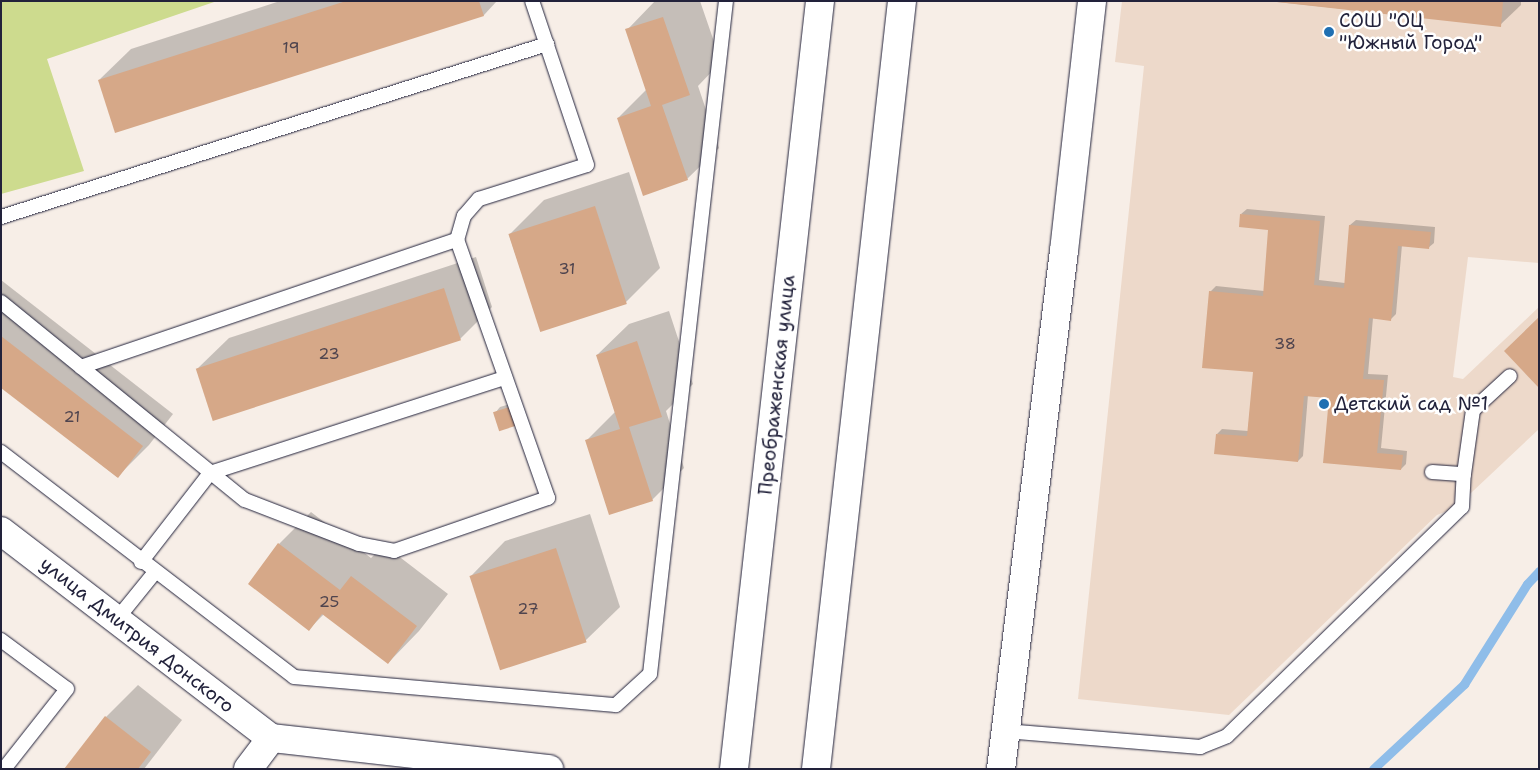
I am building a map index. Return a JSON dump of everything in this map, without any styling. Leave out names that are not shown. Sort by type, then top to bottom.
[{"type":"street","name":"Преображенская улица","points":[[734,769],[820,1]]},
{"type":"street","points":[[816,769],[902,1]]},
{"type":"street","points":[[1001,769],[1064,251],[1092,1]]},
{"type":"street","name":"улица Дмитрия Донского","points":[[1,531],[118,618],[272,738]]},
{"type":"street","points":[[248,769],[272,738],[549,769]]},
{"type":"lane","points":[[1,302],[245,500],[359,544],[394,551],[548,498],[457,240],[464,216],[479,199],[587,165],[532,1]]},
{"type":"lane","points":[[1,452],[294,677],[616,705],[650,674],[726,1]]},
{"type":"lane","points":[[1,217],[546,44]]},
{"type":"lane","points":[[80,366],[457,240]]},
{"type":"lane","points":[[1005,730],[1200,748],[1227,736],[1462,507],[1464,474],[1473,410],[1510,376]]},
{"type":"lane","points":[[142,562],[210,473],[505,378]]},
{"type":"lane","points":[[1432,472],[1464,474]]},
{"type":"lane","points":[[118,618],[155,572]]},
{"type":"lane","points":[[1,640],[67,689],[4,769]]},
{"type":"shaded area","name":"Детский сад №1","points":[[1122,1],[1539,1],[1539,263],[1468,257],[1453,377],[1463,379],[1539,307],[1539,429],[1455,508],[1437,515],[1229,715],[1078,699],[1144,66],[1115,62]]},
{"type":"green space","points":[[1,1],[217,1],[47,59],[84,171],[1,194]]},
{"type":"building","points":[[346,1],[479,1],[484,16],[115,133],[98,80]]},
{"type":"building","points":[[1267,1],[1503,1],[1501,27]]},
{"type":"building","points":[[663,17],[690,95],[662,105],[688,180],[643,196],[617,118],[651,106],[625,29]]},
{"type":"building","points":[[595,206],[627,304],[540,332],[508,234]]},
{"type":"building","points":[[1240,214],[1320,221],[1314,285],[1344,288],[1349,225],[1431,232],[1429,249],[1398,246],[1391,321],[1369,318],[1363,379],[1384,380],[1377,453],[1403,455],[1401,470],[1323,463],[1329,398],[1304,396],[1298,462],[1214,454],[1216,434],[1247,436],[1253,372],[1202,368],[1209,291],[1263,296],[1268,230],[1239,227]]},
{"type":"building","points":[[444,288],[461,340],[213,421],[196,369]]},
{"type":"building","points":[[1539,317],[1539,388],[1504,351]]},
{"type":"building","points":[[1,336],[143,446],[118,478],[1,388]]},
{"type":"building","points":[[637,341],[662,417],[629,427],[653,501],[609,515],[585,440],[620,429],[596,355]]},
{"type":"building","points":[[512,406],[518,425],[499,431],[493,412]]},
{"type":"building","points":[[278,543],[340,590],[351,576],[417,626],[388,664],[322,614],[309,631],[248,584]]},
{"type":"building","points":[[556,548],[587,642],[500,670],[469,576]]},
{"type":"building","points":[[105,716],[151,752],[138,769],[64,769]]},
{"type":"waterway","points":[[1373,769],[1464,684],[1527,584],[1539,571]]},
{"type":"place","name":"СОШ \"ОЦ \"Южный Город\"","points":[[1329,32]]},
{"type":"place","name":"Детский сад №1","points":[[1324,404]]}]
